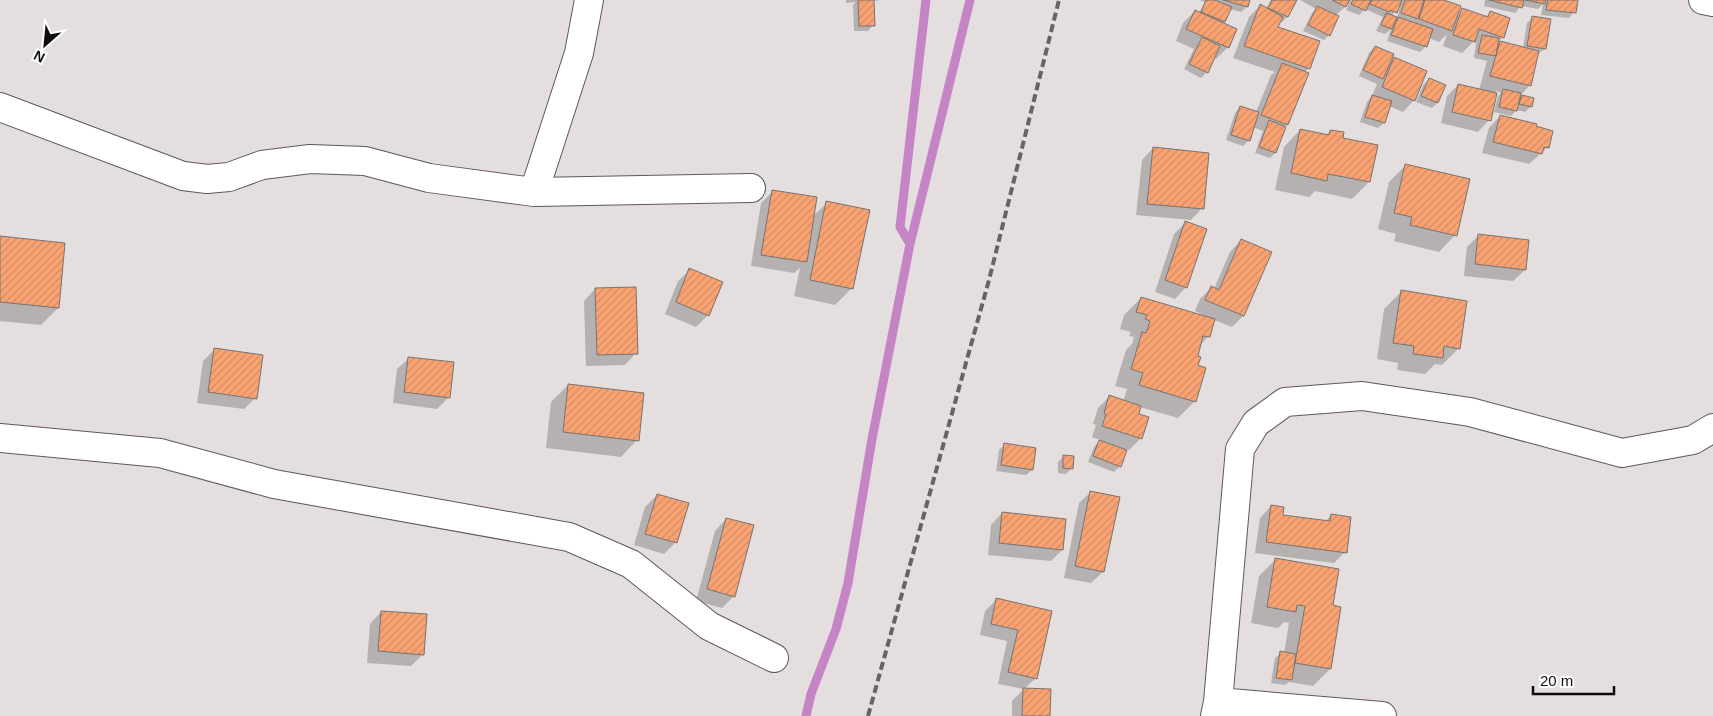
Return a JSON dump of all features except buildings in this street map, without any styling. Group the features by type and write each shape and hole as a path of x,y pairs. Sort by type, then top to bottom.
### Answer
{"street":[{"path":"534,192 579,53 590,0"},
{"path":"1703,0 1713,2"},
{"path":"0,107 183,176 229,177 262,165 310,159 365,161 430,178 534,192 751,188"},
{"path":"1382,716 1216,709 1240,449 1256,423 1285,402 1362,396 1470,412 1622,453 1693,440 1713,428"},
{"path":"0,438 160,453 274,484 569,537 631,564 709,626 774,658"}],"waterway":[{"path":"910,244 900,227 926,0"},
{"path":"806,716 811,694 836,629 848,583 872,439 910,244 970,0"}],"railway":[{"path":"868,716 989,280 1059,0"}]}
